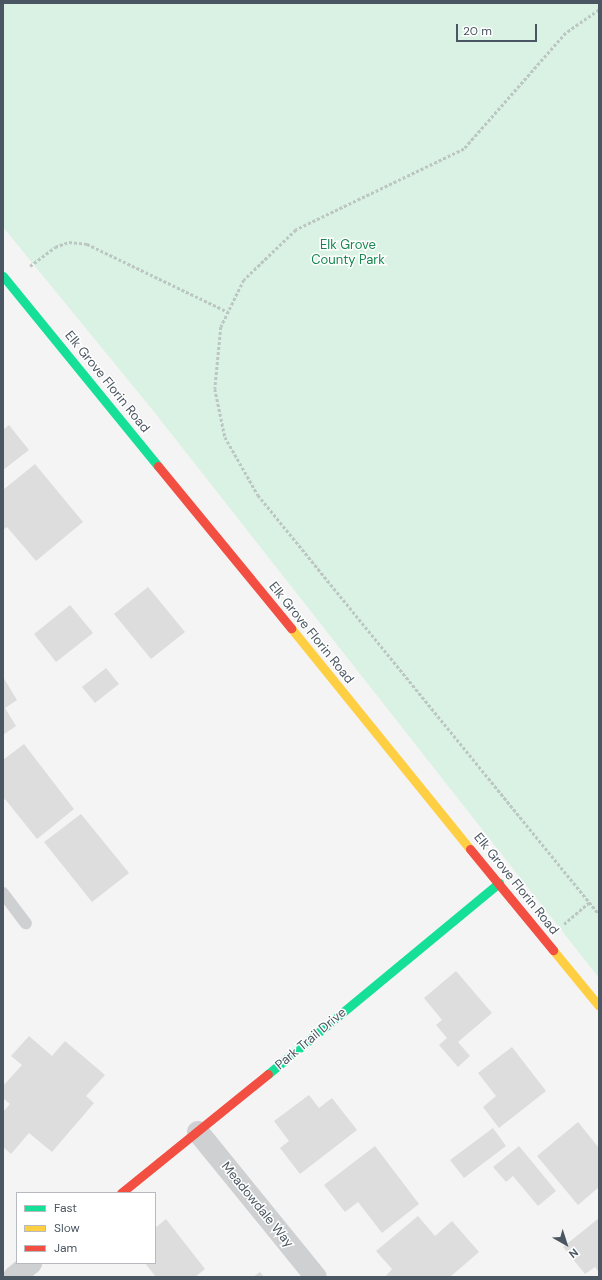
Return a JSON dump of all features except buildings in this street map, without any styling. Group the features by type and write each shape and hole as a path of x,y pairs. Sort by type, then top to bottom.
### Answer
{"main road":[{"name":"Elk Grove Florin Road","path":"3,276 599,1006"},
{"name":"Park Trail Drive","path":"122,1192 198,1132 499,884"}],"street":[{"name":"Meadowdale Way","path":"198,1132 316,1277"},
{"path":"14,1277 30,1264"}],"lane":[{"path":"3,893 26,923"}],"path":[{"path":"599,10 566,33 464,150 296,230 244,280 221,326 216,389 225,437 258,495 599,914"},
{"path":"30,266 55,247 69,242 87,244 228,312"},
{"path":"562,925 590,902"}],"green space":[{"name":"Elk Grove County Park","path":"3,3 599,3 599,978 155,413 3,227"}],"traffic: fast":[{"path":"3,276 158,466"},
{"path":"268,1074 499,883"}],"traffic: slow":[{"path":"291,628 470,849"},
{"path":"553,950 599,1006"}],"traffic: jam":[{"path":"158,466 291,628"},
{"path":"470,849 553,950"},
{"path":"122,1192 268,1074"}]}
